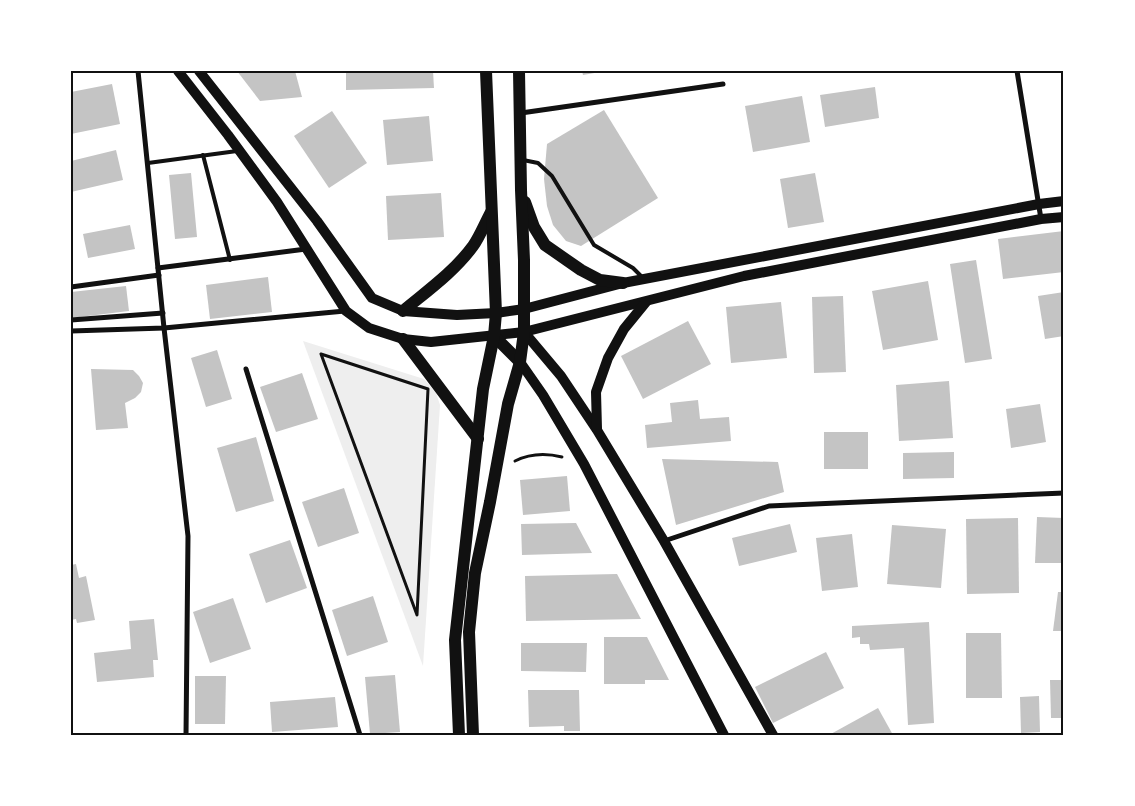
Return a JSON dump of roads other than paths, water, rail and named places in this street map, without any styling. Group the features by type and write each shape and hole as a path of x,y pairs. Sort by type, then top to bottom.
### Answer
{"main road":[{"path":"178,71 277,202 346,311 369,328 403,339 431,342 524,332 744,276 1041,219 1064,217"},
{"path":"199,71 317,221 372,298 403,311 441,314 496,313 524,309 623,283 1039,204 1064,201"},
{"path":"459,735 455,640 483,389 494,336 496,313 486,71"},
{"path":"472,735 469,632 475,573 508,404 520,362 524,332 519,71"},
{"path":"521,190 534,227 545,245 581,270 600,280 623,283"},
{"path":"403,311 460,262 474,244 492,211"},
{"path":"597,430 596,392 608,358 624,329 646,302"},
{"path":"524,332 562,376 597,430 664,541 773,735"},
{"path":"494,336 520,362 543,395 584,464 724,735"},
{"path":"403,339 478,439"},
{"path":"458,707 471,706"}],"street":[{"path":"138,71 164,328 188,536 186,735"},
{"path":"1017,71 1041,219"},
{"path":"521,113 723,84"},
{"path":"158,268 306,249"},
{"path":"71,287 159,275"},
{"path":"71,331 164,328 346,311"},
{"path":"71,320 163,313"},
{"path":"246,369 360,735"},
{"path":"664,541 770,506 1064,493"}],"lane":[{"path":"148,163 240,151"},
{"path":"203,155 230,260"},
{"path":"521,160 538,163 552,176 594,245 633,268 644,279"}]}
